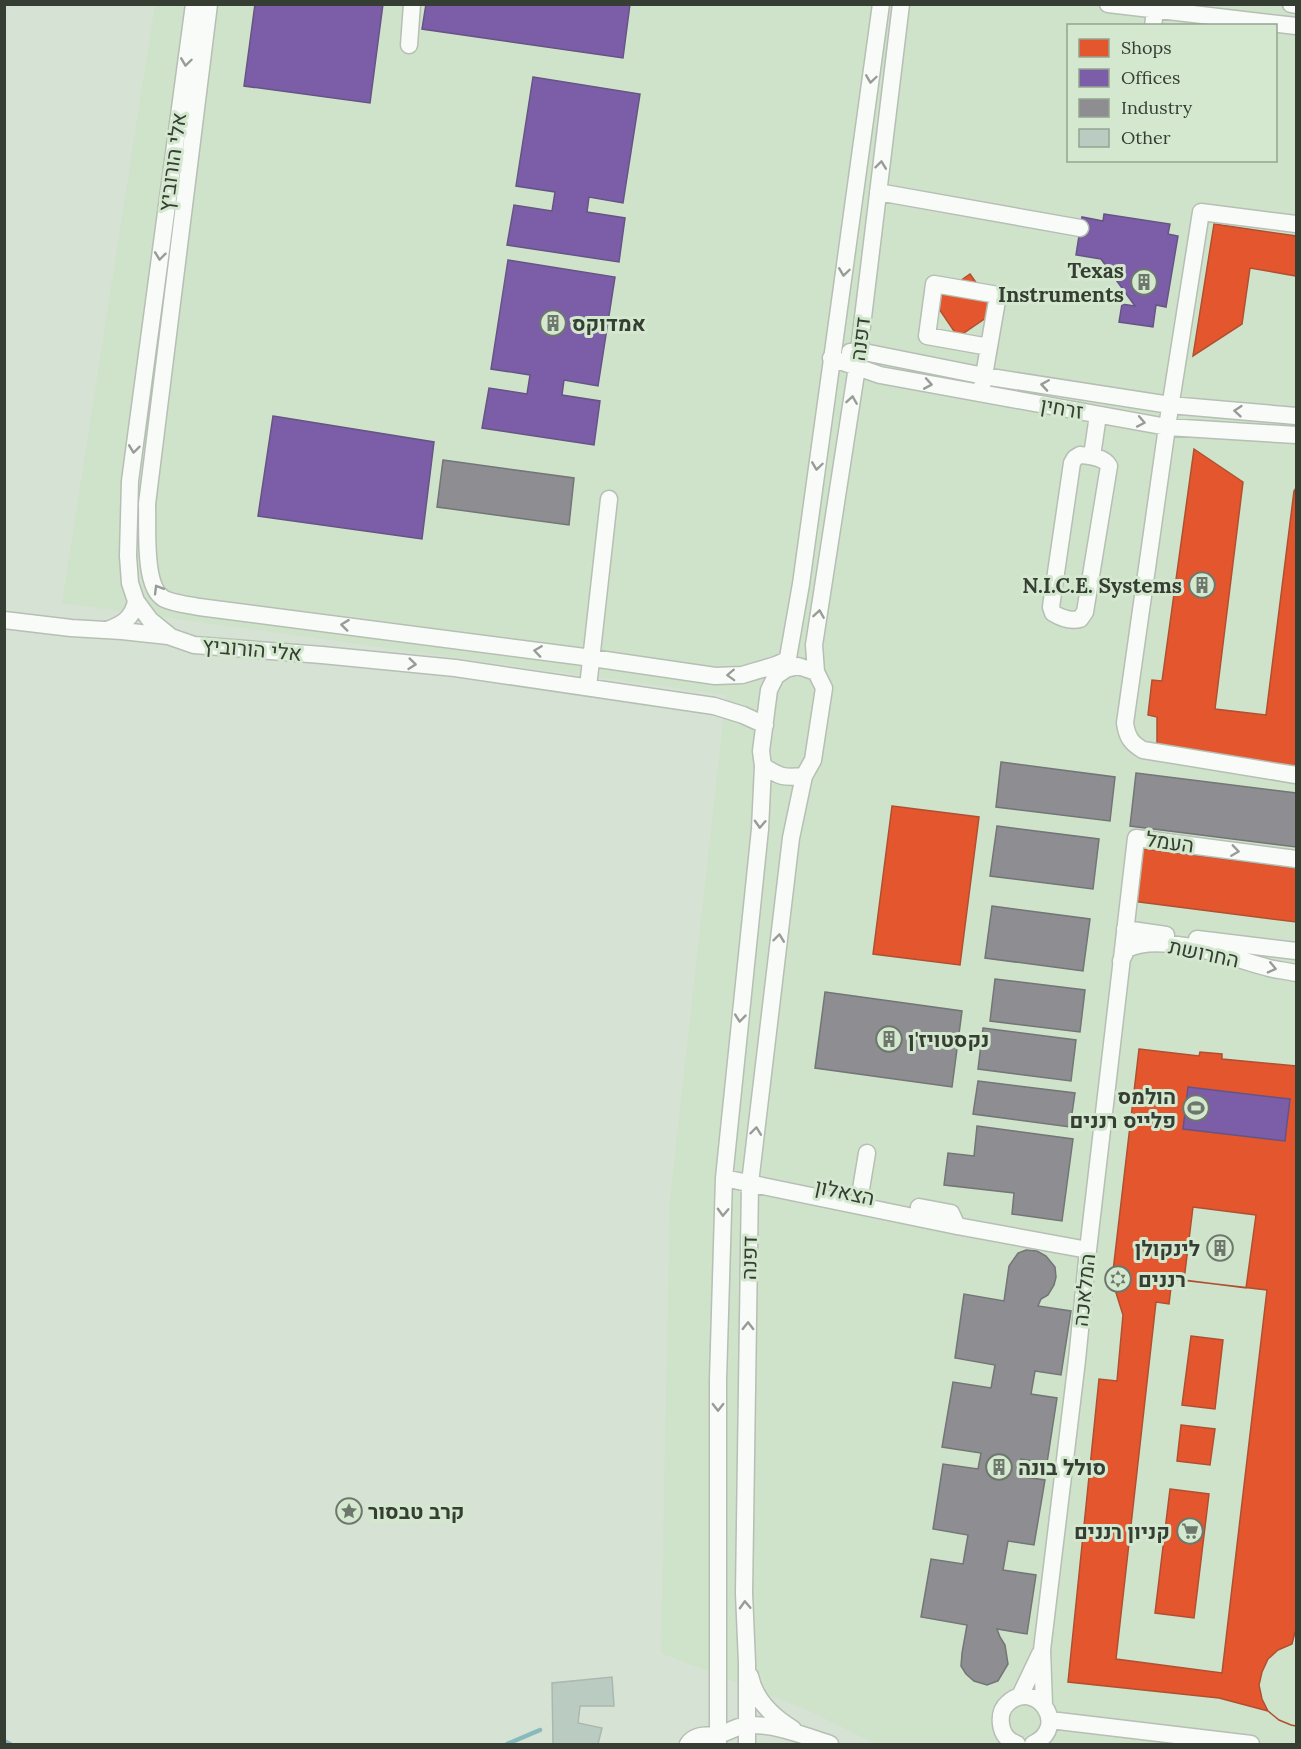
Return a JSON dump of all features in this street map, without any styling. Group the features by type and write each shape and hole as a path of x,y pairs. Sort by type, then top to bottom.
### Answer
{"street":[{"name":"אלי הורוביץ","path":"194,4 130,482 128,556 130,583 136,602 150,620 171,637 194,645 444,667 588,687 714,706 743,715 765,726"},
{"name":"אלי הורוביץ","path":"209,4 147,504 149,566 154,588 163,599 199,607 715,676 742,675 787,664"},
{"path":"409,45 412,4"},
{"path":"874,4 879,21"},
{"name":"דפנה","path":"718,1740 718,1380 724,1172 760,829 763,766 761,751 769,690 776,676 787,664 801,584 881,4"},
{"name":"דפנה","path":"747,1744 744,1593 750,1178 791,838 804,776 813,760 824,688 816,672 814,645 858,359 901,4"},
{"path":"898,26 911,4"},
{"path":"1108,4 1155,14 1272,24"},
{"path":"1291,4 1296,5"},
{"path":"1277,24 1296,26"},
{"path":"878,192 1080,228"},
{"path":"1296,224 1201,212 1170,405 1125,723 1127,735 1132,744 1143,750 1296,775"},
{"path":"980,394 984,376 998,295 934,284 927,336 989,347"},
{"name":"זרחין","path":"832,356 984,376 1170,405 1296,416"},
{"name":"זרחין","path":"858,359 880,375 1167,427 1296,435"},
{"path":"1092,456 1098,415"},
{"path":"1080,455 1092,456 1106,462 1108,466 1085,612 1080,619 1075,620 1053,614 1051,607 1072,463 1080,455"},
{"path":"588,687 609,499"},
{"path":"107,630 117,627 128,619 136,602"},
{"path":"4,620 171,637"},
{"path":"787,664 816,672"},
{"path":"763,766 778,776 804,776"},
{"name":"העמל","path":"1125,929 1136,838 1296,860"},
{"name":"החרושת","path":"1125,929 1296,951"},
{"name":"המלאכה","path":"1047,1712 1042,1650 1125,929"},
{"name":"החרושת","path":"1121,962 1127,949 1136,944 1150,943 1197,948 1296,973"},
{"path":"860,1195 867,1153"},
{"name":"הצאלון","path":"724,1172 957,1226 1088,1250"},
{"name":"הצאלון","path":"750,1178 860,1195 951,1213 957,1226"},
{"name":"המלאכה","path":"1016,1744 1004,1735 1000,1717 1005,1706 1020,1696 1042,1650"},
{"path":"747,1663 751,1682 767,1709 804,1736"},
{"path":"1020,1696 1038,1699 1047,1712 1045,1736 1037,1743"},
{"path":"1047,1712 1222,1743 1251,1744"},
{"path":"718,1740 747,1725 777,1728 830,1744"},
{"path":"688,1744 699,1736 739,1744"}],"shaded area":[{"path":"155,5 1296,5 1296,1744 876,1744 810,1711 661,1653 670,1199 726,695 62,603"}],"building: Shops":[{"path":"1214,224 1296,236 1296,276 1250,268 1242,324 1193,356"},
{"path":"970,274 996,311 958,337 933,300"},
{"name":"N.I.C.E. Systems","path":"1194,449 1243,482 1215,709 1266,715 1296,488 1296,769 1157,746 1157,717 1148,715 1152,680 1162,681"},
{"path":"892,806 979,817 960,965 873,954"},
{"path":"1139,848 1296,868 1296,922 1132,901"},
{"name":"קניון רננים","path":"1139,1049 1199,1056 1200,1052 1222,1054 1222,1059 1296,1066 1296,1726 1279,1720 1268,1711 1219,1698 1068,1682 1099,1379 1117,1381 1123,1315 1112,1280"},
{"name":"לינקולן","path":"1193,1207 1256,1215 1246,1288 1184,1280"},
{"path":"1172,1279 1267,1290 1222,1673 1116,1659 1156,1302 1169,1304","holes":["1191,1336 1223,1340 1215,1409 1182,1405","1181,1425 1215,1429 1210,1465 1177,1461","1170,1489 1209,1494 1194,1618 1155,1613"]},
{"path":"1295,1632 1296,1726 1279,1720 1268,1711 1259,1685 1268,1659 1278,1650 1292,1644"}],"building: Offices":[{"path":"255,4 383,4 370,103 244,86"},
{"path":"426,4 630,4 623,58 422,29"},
{"name":"אמדוקס","path":"533,77 640,94 623,203 589,197 587,212 625,218 619,262 507,245 514,205 552,211 555,192 516,186"},
{"name":"Texas Instruments","path":"1104,214 1170,224 1168,234 1178,236 1166,307 1156,305 1153,327 1119,322 1122,304 1135,306 1101,259 1076,255 1082,217 1103,221"},
{"name":"אמדוקס","path":"508,260 615,277 598,386 564,380 562,395 600,401 594,445 482,428 489,388 527,394 530,375 491,369"},
{"path":"273,416 434,442 422,539 258,516"},
{"path":"1188,1087 1290,1099 1285,1141 1183,1129"}],"building: Industry":[{"path":"443,460 574,478 569,525 437,507"},
{"path":"1001,762 1115,777 1110,821 996,807"},
{"path":"1136,773 1296,793 1296,847 1130,826"},
{"path":"997,826 1099,839 1093,889 990,876"},
{"path":"992,906 1090,919 1083,971 985,958"},
{"path":"995,979 1085,990 1080,1032 990,1021"},
{"name":"נקסטויז'ן","path":"825,992 962,1011 952,1087 815,1068"},
{"path":"983,1028 1076,1040 1071,1081 978,1069"},
{"path":"978,1081 1075,1093 1070,1127 973,1114"},
{"path":"977,1126 1073,1139 1062,1221 1012,1214 1014,1193 944,1185 948,1153 974,1156"},
{"name":"סולל בונה","path":"1026,1250 1037,1251 1046,1256 1055,1267 1054,1285 1048,1295 1041,1299 1038,1306 1071,1311 1061,1375 1035,1371 1031,1394 1057,1398 1047,1463 1021,1459 1018,1476 1045,1480 1034,1545 1008,1541 1003,1570 1036,1575 1027,1634 997,1629 1005,1645 1008,1664 998,1681 987,1685 974,1681 961,1666 967,1625 921,1617 931,1559 963,1564 968,1535 933,1529 943,1464 978,1469 981,1453 942,1447 953,1382 991,1388 995,1365 955,1358 964,1294 1004,1301 1009,1266 1018,1253"}],"building: Other":[{"path":"612,1677 614,1706 580,1706 578,1723 602,1728 598,1744 553,1744 552,1683"}],"waterway":[{"path":"507,1744 540,1730"},
{"path":"4,1741 10,1744"}],"place":[{"name":"Texas Instruments","path":"1144,282"},
{"name":"אמדוקס","path":"553,323"},
{"name":"N.I.C.E. Systems","path":"1202,585"},
{"name":"נקסטויז'ן","path":"889,1039"},
{"name":"הולמס פלייס רננים","path":"1196,1108"},
{"name":"לינקולן","path":"1220,1248"},
{"name":"רננים","path":"1118,1279"},
{"name":"סולל בונה","path":"999,1467"},
{"name":"קרב טבסור","path":"349,1511"},
{"name":"קניון רננים","path":"1190,1531"}]}
